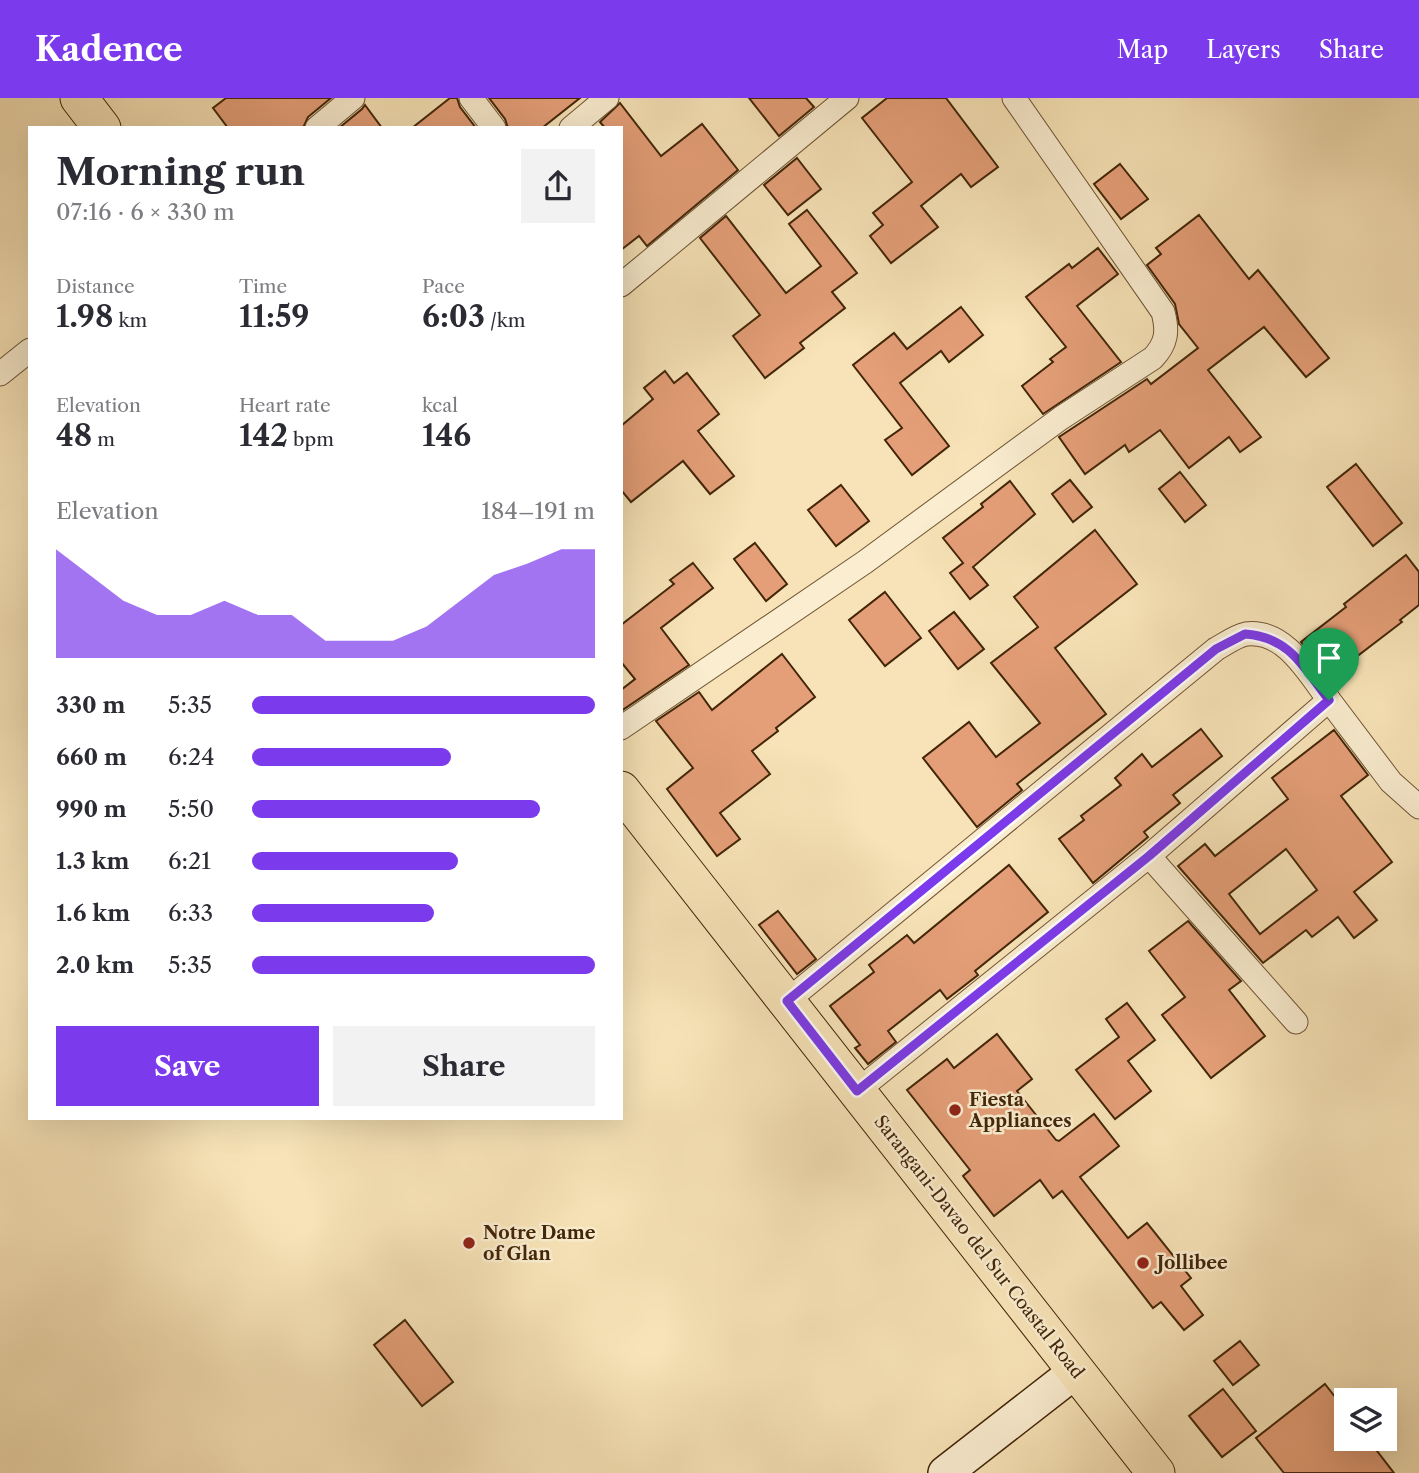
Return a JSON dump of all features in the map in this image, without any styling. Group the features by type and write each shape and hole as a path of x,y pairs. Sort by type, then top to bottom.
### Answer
{"main road":[{"path":"79,98 100,126"},
{"name":"Sarangani-Davao del Sur Coastal Road","path":"623,793 1156,1473"}],"street":[{"path":"319,126 353,98"},
{"path":"471,98 492,126"},
{"path":"573,126 607,98"},
{"path":"623,283 847,98"},
{"path":"623,727 865,562 1061,418 1153,358 1162,349 1167,326 1163,312 1014,98"},
{"path":"0,374 28,352"},
{"path":"787,1001 1216,649 1245,634 1265,635 1293,653 1391,782 1419,807"},
{"path":"857,1091 1149,856 1329,700"},
{"path":"1149,856 1296,1022"},
{"path":"945,1473 1076,1371"}],"building":[{"path":"226,98 331,98 308,117 304,126 226,126 213,108"},
{"path":"450,98 457,98 460,107 474,126 415,126"},
{"path":"489,98 580,98 545,126 507,126"},
{"path":"749,98 806,98 814,107 779,136"},
{"path":"887,98 946,98 998,167 971,187 961,174 921,206 938,227 891,263 870,236 883,225 873,213 912,182 862,118"},
{"path":"620,103 661,156 702,124 738,170 647,246 639,236 623,248 623,126 603,126 600,122"},
{"path":"365,105 381,126 341,126"},
{"path":"797,158 821,189 788,215 764,185"},
{"path":"1120,164 1148,199 1121,219 1094,184"},
{"path":"807,210 857,273 832,292 845,308 800,343 804,348 765,378 733,336 760,315 700,238 726,216 786,293 821,266 789,224"},
{"path":"1199,215 1249,279 1258,270 1329,358 1306,377 1264,327 1208,370 1261,437 1240,452 1229,437 1189,468 1160,430 1129,452 1125,445 1085,474 1059,437 1147,379 1151,384 1198,348 1179,324 1175,304 1147,265 1161,254 1156,248"},
{"path":"1098,248 1118,274 1077,306 1121,362 1043,414 1022,386 1053,362 1050,359 1066,347 1026,297 1069,264 1072,268"},
{"path":"961,307 983,335 949,362 941,351 900,383 949,446 912,475 885,440 902,428 853,365 894,333 907,349"},
{"path":"665,371 674,383 687,373 719,414 698,431 734,476 710,494 683,461 631,502 623,492 623,424 653,399 644,388"},
{"path":"1356,464 1402,523 1373,546 1327,487"},
{"path":"1180,472 1206,505 1185,522 1159,489"},
{"path":"1070,480 1092,507 1073,522 1052,494"},
{"path":"1010,481 1035,514 973,567 988,585 970,599 950,573 963,563 943,538 983,507 981,504"},
{"path":"841,485 869,521 836,546 808,510"},
{"path":"1095,530 1137,584 1055,648 1106,714 1017,784 1022,790 977,827 923,758 969,722 996,757 1040,723 991,663 1038,627 1014,597"},
{"path":"755,543 787,584 766,601 734,559"},
{"path":"1406,555 1419,572 1419,605 1400,620 1402,622 1330,677 1301,642"},
{"path":"693,563 713,588 661,628 689,665 623,710 623,688 635,679 623,664 623,623 674,584 670,580"},
{"path":"885,592 921,638 885,666 849,620"},
{"path":"954,612 984,649 958,669 929,631"},
{"path":"782,654 815,697 752,751 770,774 720,813 740,839 717,856 667,789 693,768 656,721 699,692 712,710"},
{"path":"1201,729 1222,756 1173,795 1180,803 1144,832 1148,837 1093,883 1059,839 1084,820 1081,816 1121,785 1115,778 1142,754 1152,767"},
{"path":"1334,730 1368,775 1341,796 1392,862 1354,892 1377,920 1354,938 1338,917 1312,937 1306,930 1263,963 1178,866 1205,844 1215,856 1288,799 1272,778","holes":["1286,849 1317,890 1260,934 1229,894"]},
{"path":"1009,865 1048,912 975,971 978,975 947,999 940,990 888,1031 896,1042 868,1064 855,1048 860,1045 830,1006 874,972 869,965 907,935 914,943"},
{"path":"778,911 816,959 797,974 759,925"},
{"path":"1188,921 1241,981 1229,990 1265,1036 1211,1078 1162,1015 1185,997 1149,951"},
{"path":"1127,1003 1155,1040 1128,1061 1151,1091 1115,1119 1076,1070 1119,1037 1106,1019"},
{"path":"997,1034 1032,1079 1017,1091 1056,1140 1059,1141 1094,1114 1119,1146 1080,1177 1128,1238 1147,1223 1191,1278 1181,1286 1203,1315 1184,1330 1161,1302 1153,1308 1062,1191 1053,1198 1040,1180 994,1216 963,1176 970,1170 907,1090 947,1059 954,1068"},
{"path":"405,1320 453,1382 422,1406 374,1345"},
{"path":"1240,1341 1259,1365 1233,1385 1214,1361"},
{"path":"1325,1384 1334,1396 1334,1451 1377,1451 1394,1473 1284,1473 1256,1438"},
{"path":"1223,1389 1256,1431 1222,1457 1189,1416"}],"place":[{"name":"Fiesta Appliances","path":"955,1110"},
{"name":"Notre Dame of Glan","path":"469,1243"},
{"name":"Jollibee","path":"1143,1263"}],"route":[{"path":"1245,634 1265,635 1293,653 1329,700 1149,856 857,1091 787,1001 1216,649 1245,634"}]}
